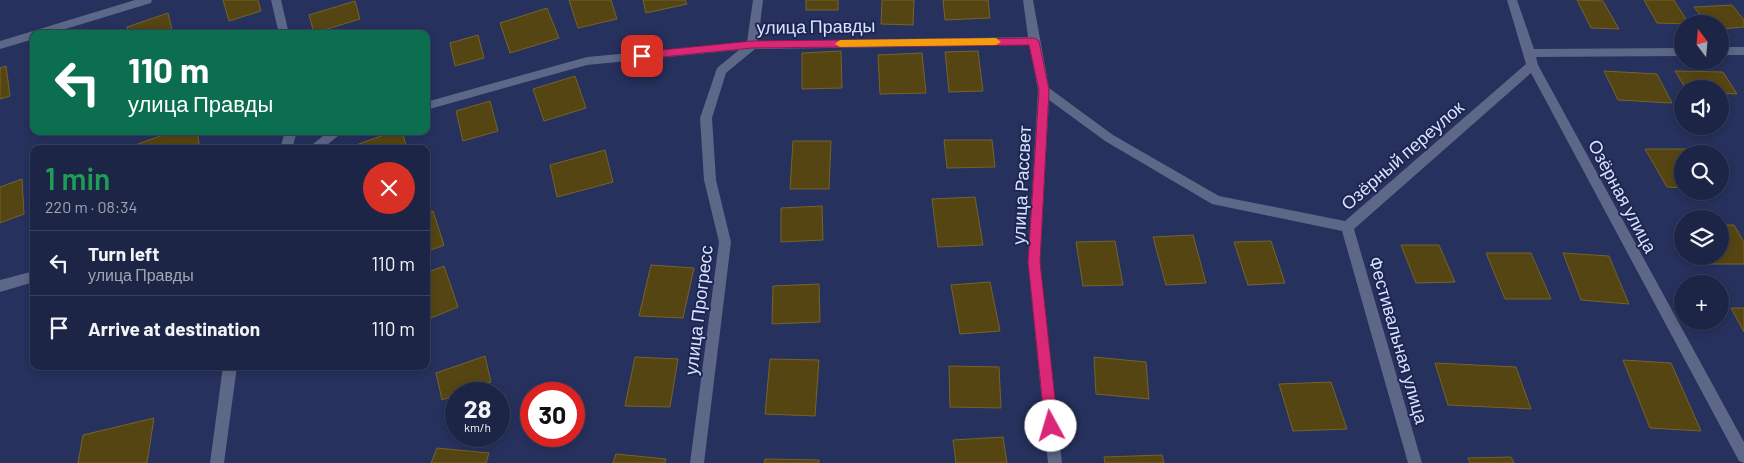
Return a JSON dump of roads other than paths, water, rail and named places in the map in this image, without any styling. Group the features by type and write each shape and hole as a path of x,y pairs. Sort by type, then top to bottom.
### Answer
{"street":[{"path":"48,30 147,0"},
{"path":"276,0 283,30"},
{"path":"752,45 758,0"},
{"name":"улица Рассвет","path":"1028,0 1044,90 1034,262 1055,463"},
{"name":"Озёрная улица","path":"1512,0 1531,59 1744,456"},
{"path":"0,45 30,36"},
{"name":"улица Правды","path":"430,105 587,61 752,45 1034,41"},
{"name":"улица Прогресс","path":"697,463 725,242 710,180 706,118 721,71 752,45"},
{"path":"1729,52 1744,51"},
{"path":"1531,59 1674,52"},
{"name":"Озёрный переулок","path":"1044,90 1109,138 1216,200 1346,226 1531,59"},
{"path":"319,145 332,135"},
{"name":"Фестивальная улица","path":"1346,226 1415,463"},
{"path":"0,286 30,277"},
{"path":"217,463 229,370"}]}
